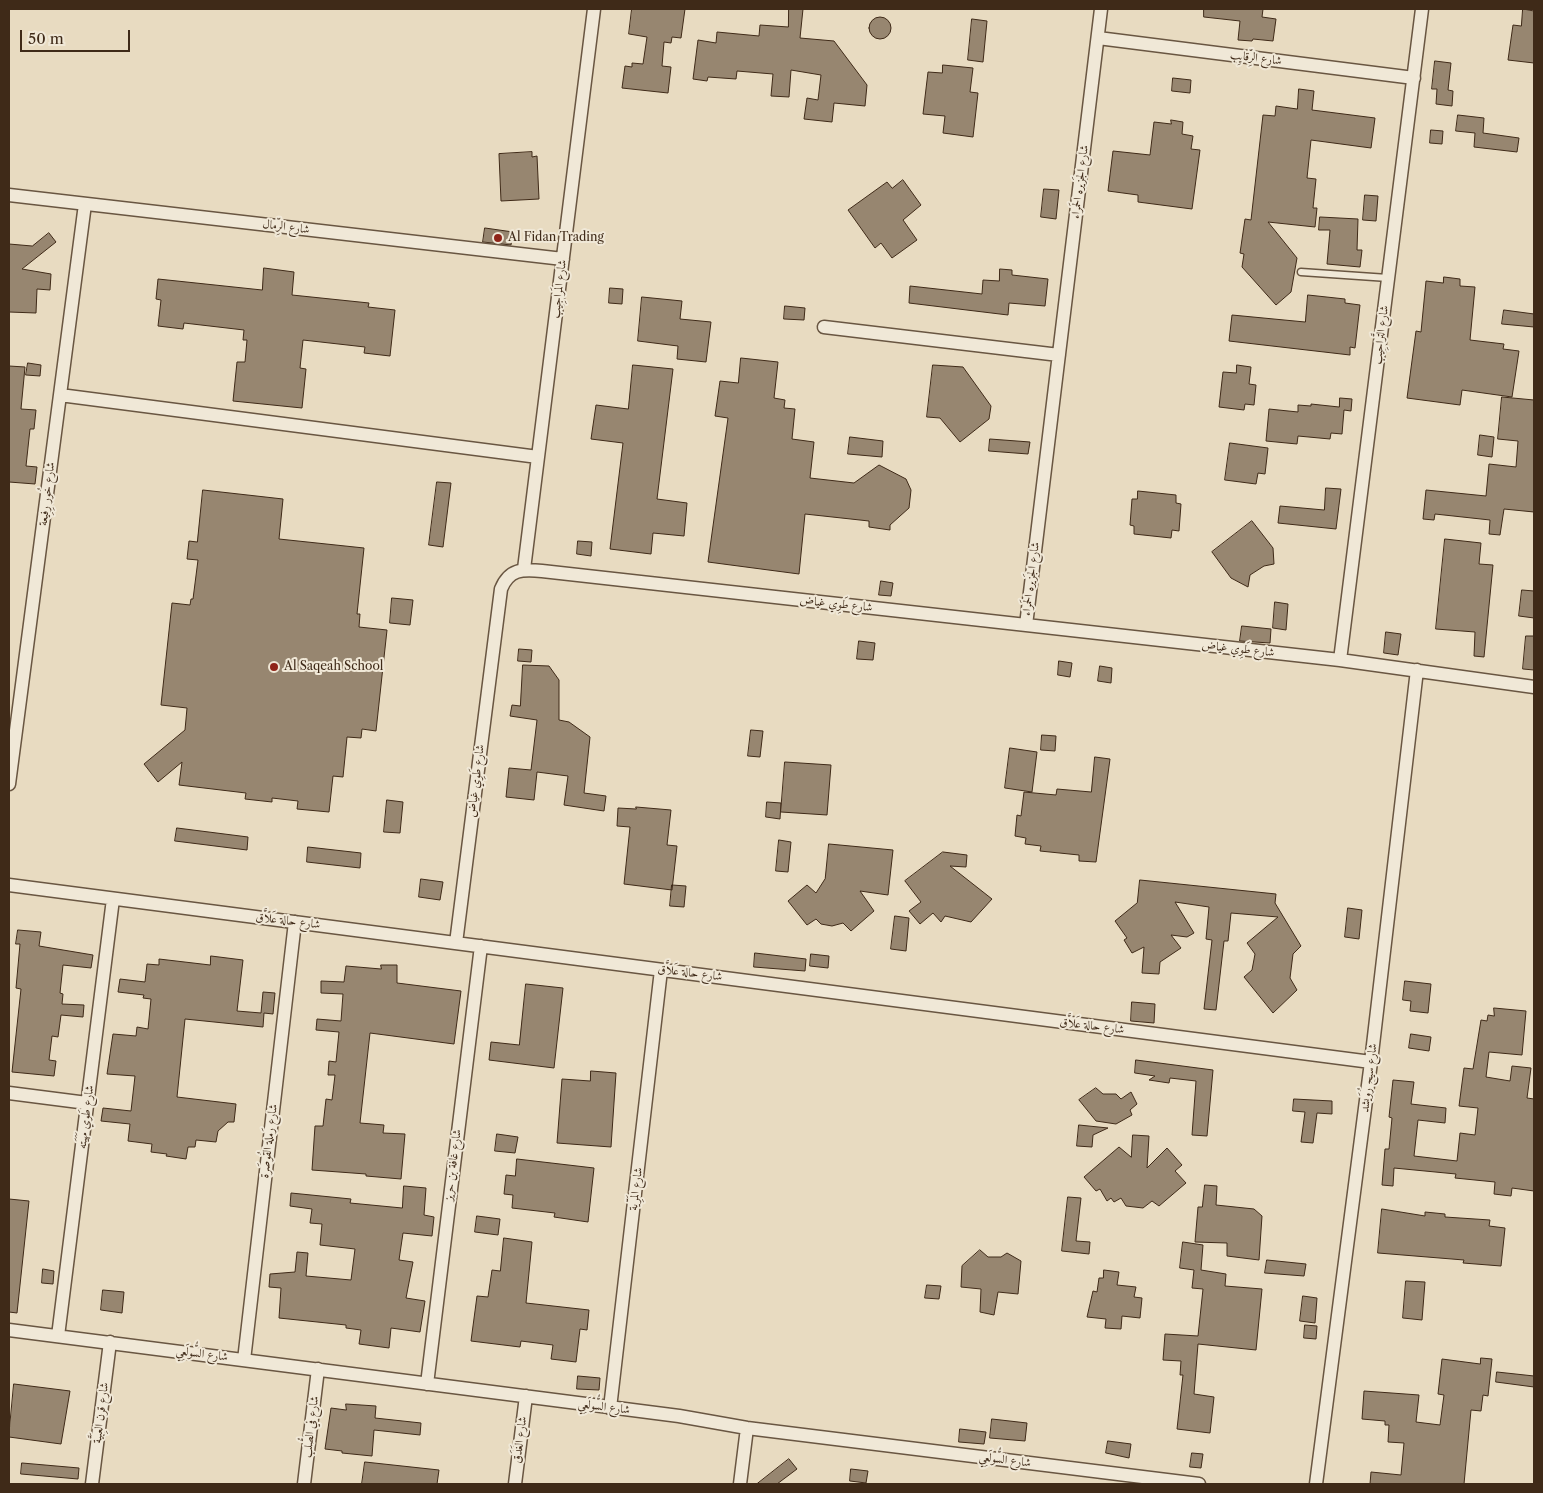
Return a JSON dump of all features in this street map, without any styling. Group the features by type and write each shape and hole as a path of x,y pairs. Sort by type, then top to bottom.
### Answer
{"street":[{"name":"شارع المَراجِيب","path":"524,569 594,9"},
{"name":"شارع الجَزيره الحَمراء","path":"1026,625 1101,9"},
{"name":"شارع التَّراحِيب","path":"1340,660 1422,9"},
{"name":"شارع الرِّقايِب","path":"1098,38 1414,78"},
{"name":"شارع الرِّمال","path":"9,195 563,259"},
{"name":"شارع خُور رِفِيعة","path":"9,784 85,204"},
{"path":"824,327 1059,355"},
{"path":"60,394 538,457"},
{"name":"شارع طَوِي غياض","path":"456,943 501,589 508,575 524,569 1340,660 1534,687"},
{"name":"شارع سيح رُوَيشد","path":"1316,1484 1371,1062 1417,670"},
{"name":"شارع حالة عَلاَّق","path":"9,885 1371,1062"},
{"name":"شارع طَوي مَهَيَته","path":"58,1336 113,898"},
{"name":"شارع رَملة القُوصَرة","path":"244,1360 295,922"},
{"name":"شارع غافة بن حريز","path":"428,1384 480,946"},
{"name":"شارع المَرِّية","path":"610,1408 661,970"},
{"path":"9,1093 88,1103"},
{"name":"شارع السُّولَعِي","path":"9,1330 526,1396 747,1428 1199,1484"},
{"name":"شارع قرن العِبَيَّة","path":"92,1484 110,1342"},
{"name":"شارع في الصُّلب","path":"304,1484 318,1369"},
{"name":"شارع الغَدَق","path":"515,1484 526,1396"},
{"path":"740,1484 747,1428"}],"lane":[{"path":"1301,272 1388,278"}],"building":[{"path":"632,9 685,9 681,38 672,37 671,43 664,42 662,66 671,67 668,93 622,88 625,66 632,67 632,63 643,64 647,37 629,34"},
{"path":"789,9 803,9 800,38 834,41 867,85 865,106 834,103 832,122 804,119 807,98 818,100 821,75 791,70 789,97 771,96 773,74 737,71 736,79 708,77 707,81 693,79 698,40 716,43 717,32 759,36 760,25 788,27"},
{"path":"1204,9 1263,9 1262,17 1276,19 1273,41 1238,40 1240,21 1204,17"},
{"path":"1523,9 1534,11 1534,63 1508,60 1513,25 1521,26"},
{"path":"880,17 888,20 891,28 888,36 880,39 872,36 869,28 872,20"},
{"path":"972,19 987,21 983,62 968,60"},
{"path":"1435,61 1451,63 1448,90 1453,91 1452,106 1436,104 1437,89 1432,89"},
{"path":"943,65 973,68 970,92 978,93 973,137 943,133 945,116 923,114 928,72 942,73"},
{"path":"1173,78 1191,80 1190,93 1172,91"},
{"path":"1299,89 1314,91 1312,110 1375,118 1371,148 1311,140 1307,178 1316,179 1313,208 1317,208 1315,227 1268,222 1297,258 1291,292 1276,305 1242,267 1244,254 1240,253 1245,219 1251,220 1263,115 1275,116 1276,106 1297,109"},
{"path":"1458,115 1484,118 1483,133 1519,138 1517,152 1474,147 1475,133 1456,131"},
{"path":"1171,120 1183,122 1182,134 1193,136 1191,149 1200,150 1192,209 1138,202 1138,195 1108,191 1113,151 1150,155 1154,122 1171,124"},
{"path":"1431,130 1443,131 1442,144 1430,143"},
{"path":"532,152 532,157 537,156 539,199 501,201 499,154"},
{"path":"903,180 921,205 903,220 917,240 892,258 881,243 875,248 848,210 887,182 892,188"},
{"path":"1044,189 1059,190 1056,219 1041,217"},
{"path":"1365,195 1378,196 1376,221 1363,220"},
{"path":"1320,217 1358,219 1357,250 1362,250 1360,267 1327,264 1330,230 1319,230"},
{"name":"Al Fidan Trading","path":"485,228 513,232 511,245 483,242"},
{"path":"49,233 56,242 22,269 51,274 50,290 37,289 36,313 9,312 9,244 32,246"},
{"path":"264,268 294,272 292,295 369,303 368,307 395,310 390,356 364,353 365,347 303,340 300,368 306,369 302,408 233,401 237,362 245,362 247,340 243,340 244,330 184,323 183,329 158,326 161,300 156,299 158,279 262,290"},
{"path":"1000,269 1012,270 1012,275 1048,279 1045,306 1009,303 1008,315 909,303 910,286 982,294 983,280 999,281"},
{"path":"1444,277 1460,279 1460,286 1475,287 1470,340 1504,344 1503,349 1519,351 1512,397 1462,390 1460,405 1407,398 1416,331 1421,332 1426,281 1443,283"},
{"path":"610,288 623,289 622,304 609,303"},
{"path":"1308,295 1345,299 1345,303 1360,305 1355,348 1350,347 1350,355 1229,341 1232,315 1305,322"},
{"path":"642,297 682,301 680,319 711,322 706,362 677,359 678,346 638,341"},
{"path":"785,306 805,308 804,320 784,319"},
{"path":"1504,310 1534,314 1534,327 1502,324"},
{"path":"741,358 778,362 774,398 785,400 784,408 795,409 792,439 814,442 810,478 854,483 879,465 906,479 911,490 909,508 890,525 890,530 869,527 869,521 805,514 799,574 708,562 728,418 715,416 720,381 738,383"},
{"path":"28,363 41,365 40,376 26,375"},
{"path":"633,365 673,369 657,499 687,503 684,536 653,533 651,554 610,549 623,443 591,439 596,405 628,409"},
{"path":"933,365 963,367 991,406 989,419 960,442 940,418 927,417"},
{"path":"1237,365 1251,367 1249,384 1256,385 1254,405 1245,404 1244,410 1219,407 1223,372 1236,373"},
{"path":"9,366 25,367 21,409 36,410 34,429 30,429 26,466 37,467 35,484 9,482"},
{"path":"1502,397 1534,400 1534,512 1504,509 1500,535 1489,534 1490,520 1435,514 1434,520 1423,519 1426,490 1486,496 1489,464 1516,467 1518,441 1498,439"},
{"path":"1340,398 1352,399 1351,411 1344,410 1342,434 1331,433 1330,439 1298,436 1297,444 1266,441 1269,409 1298,412 1298,405 1311,406 1311,404 1339,407"},
{"path":"1480,435 1494,437 1492,457 1478,455"},
{"path":"850,437 883,441 882,457 848,454"},
{"path":"990,439 1030,442 1028,454 989,451"},
{"path":"1230,443 1268,448 1265,474 1258,473 1256,484 1225,480"},
{"path":"437,482 451,483 443,547 429,545"},
{"path":"1326,488 1341,489 1336,529 1278,523 1280,506 1324,510"},
{"name":"Al Saqeah School","path":"203,490 283,499 279,539 364,548 357,614 360,614 359,627 387,630 376,731 362,729 361,738 347,737 343,777 333,776 329,812 297,809 298,801 272,798 272,802 245,799 246,793 179,785 182,762 158,782 144,764 185,730 187,708 161,705 172,603 190,605 191,599 193,599 198,560 187,559 189,541 197,542"},
{"path":"1138,491 1176,495 1176,503 1181,504 1179,531 1172,530 1171,538 1134,534 1134,526 1130,525 1132,499 1137,499"},
{"path":"1252,521 1273,548 1274,564 1264,566 1250,575 1248,587 1231,578 1212,552"},
{"path":"1445,539 1481,543 1479,564 1493,565 1484,657 1474,656 1475,632 1436,629"},
{"path":"578,541 592,542 591,556 577,554"},
{"path":"881,581 893,583 891,596 879,595"},
{"path":"1522,590 1534,591 1534,618 1519,616"},
{"path":"392,598 413,600 410,625 390,623"},
{"path":"1275,602 1288,604 1286,630 1273,628"},
{"path":"1242,626 1271,629 1270,643 1240,641"},
{"path":"1386,632 1401,634 1398,655 1384,653"},
{"path":"1526,636 1534,636 1534,670 1523,669"},
{"path":"859,641 875,643 873,660 857,659"},
{"path":"519,649 532,650 531,662 518,661"},
{"path":"1059,661 1072,663 1070,677 1058,675"},
{"path":"523,665 549,666 559,680 559,720 569,722 590,737 584,793 606,796 604,811 564,805 568,776 537,772 534,800 506,797 509,768 531,770 537,720 510,716 512,705 520,706"},
{"path":"1100,666 1112,668 1111,683 1098,681"},
{"path":"751,730 763,731 760,757 748,756"},
{"path":"1042,735 1056,736 1055,751 1041,750"},
{"path":"1010,748 1037,752 1032,792 1005,788"},
{"path":"1095,757 1110,759 1096,862 1079,861 1079,855 1040,851 1041,846 1025,844 1026,838 1015,836 1017,815 1021,816 1024,792 1056,795 1057,789 1091,792"},
{"path":"785,762 831,765 827,815 781,812"},
{"path":"387,800 403,802 400,833 384,832"},
{"path":"767,802 781,803 780,819 766,817"},
{"path":"636,807 671,810 667,845 677,846 672,890 624,884 630,827 617,826 618,808 636,809"},
{"path":"177,828 248,837 247,850 175,841"},
{"path":"779,840 791,842 788,872 776,871"},
{"path":"829,844 893,850 888,895 860,891 874,911 851,931 843,923 832,926 821,924 816,919 807,925 788,901 807,885 816,893 825,879"},
{"path":"308,847 361,853 360,868 307,862"},
{"path":"943,852 967,855 966,867 950,866 992,899 971,922 945,916 941,922 933,913 920,924 909,911 921,902 905,881"},
{"path":"421,879 443,882 440,900 419,897"},
{"path":"1140,880 1276,894 1275,903 1301,946 1293,954 1290,978 1297,990 1273,1013 1244,977 1252,970 1255,954 1247,943 1278,917 1231,913 1228,941 1224,941 1216,1010 1204,1009 1212,940 1206,939 1209,907 1175,902 1194,933 1187,937 1171,935 1181,948 1160,962 1159,974 1142,973 1144,947 1132,953 1124,940 1127,938 1115,921 1137,903"},
{"path":"672,885 686,886 684,907 670,906"},
{"path":"1348,908 1362,910 1359,939 1345,937"},
{"path":"895,916 909,918 906,951 891,949"},
{"path":"18,930 41,932 39,946 93,955 91,968 63,965 60,993 63,994 62,1004 84,1005 83,1017 61,1015 58,1037 52,1036 49,1060 56,1061 54,1076 12,1072 21,989 16,988 20,944 16,944"},
{"path":"755,953 806,959 805,971 754,967"},
{"path":"811,954 829,956 828,968 810,966"},
{"path":"211,956 243,960 237,1011 261,1013 263,992 275,993 273,1014 264,1013 263,1027 185,1019 177,1097 236,1104 234,1122 228,1122 218,1131 216,1142 196,1140 195,1147 188,1147 186,1159 166,1156 167,1154 151,1152 152,1144 128,1141 130,1124 101,1121 103,1108 131,1111 135,1076 107,1074 113,1034 136,1036 137,1027 148,1029 151,999 143,998 144,995 118,992 120,979 145,982 147,964 159,965 159,959 210,965"},
{"path":"381,965 397,965 397,983 461,991 454,1044 370,1033 360,1123 384,1125 383,1133 405,1134 401,1179 312,1170 315,1126 323,1126 326,1099 332,1100 335,1075 328,1075 329,1061 336,1062 339,1032 316,1030 317,1019 341,1021 343,994 321,993 321,981 344,982 346,966 381,969"},
{"path":"1405,981 1431,984 1428,1013 1410,1011 1411,1001 1403,1000"},
{"path":"526,984 563,988 554,1068 489,1060 491,1042 519,1045"},
{"path":"1132,1002 1155,1004 1154,1023 1131,1021"},
{"path":"1494,1008 1526,1011 1522,1055 1489,1052 1486,1077 1510,1081 1512,1066 1531,1068 1527,1098 1534,1099 1534,1191 1512,1188 1511,1196 1494,1194 1495,1182 1455,1178 1456,1174 1394,1168 1393,1186 1382,1185 1385,1149 1389,1149 1392,1118 1389,1117 1393,1080 1414,1082 1411,1104 1446,1108 1445,1123 1418,1120 1414,1156 1457,1161 1460,1133 1475,1135 1478,1108 1459,1106 1464,1068 1473,1069 1481,1020 1487,1021 1488,1015 1494,1016"},
{"path":"1411,1034 1431,1037 1429,1051 1409,1048"},
{"path":"1136,1060 1213,1070 1207,1136 1192,1135 1196,1081 1170,1078 1169,1083 1149,1080 1155,1076 1135,1073"},
{"path":"591,1071 616,1073 611,1147 557,1143 562,1079 590,1081"},
{"path":"1096,1088 1103,1094 1116,1094 1121,1099 1131,1092 1137,1104 1130,1110 1132,1115 1116,1124 1096,1121 1079,1100"},
{"path":"1294,1099 1332,1101 1332,1114 1317,1113 1313,1143 1301,1142 1305,1112 1293,1111"},
{"path":"1079,1125 1108,1128 1093,1135 1092,1147 1077,1146"},
{"path":"497,1134 518,1137 515,1153 495,1151"},
{"path":"1133,1135 1149,1136 1147,1168 1167,1148 1182,1165 1175,1171 1186,1183 1159,1206 1152,1201 1143,1208 1126,1206 1121,1198 1114,1202 1111,1198 1107,1201 1100,1189 1096,1191 1084,1177 1119,1147 1131,1157"},
{"path":"517,1159 594,1168 588,1222 554,1217 555,1213 512,1208 513,1195 504,1194 506,1175 515,1176"},
{"path":"1205,1185 1217,1186 1216,1205 1254,1209 1262,1216 1259,1260 1227,1256 1227,1243 1195,1242 1198,1207 1202,1207"},
{"path":"404,1186 426,1188 424,1215 434,1217 432,1236 403,1233 399,1260 413,1262 406,1298 425,1301 420,1332 391,1328 389,1348 359,1344 361,1330 346,1328 346,1325 279,1318 281,1288 269,1287 270,1274 295,1272 297,1252 308,1253 306,1276 351,1280 355,1249 320,1245 322,1224 310,1223 312,1209 290,1206 291,1193 351,1199 350,1203 402,1208"},
{"path":"1068,1197 1081,1198 1076,1241 1090,1242 1089,1254 1062,1251"},
{"path":"9,1199 29,1201 17,1313 9,1312"},
{"path":"1382,1209 1425,1216 1425,1212 1445,1214 1445,1217 1490,1220 1489,1226 1505,1228 1501,1266 1463,1263 1464,1260 1378,1253"},
{"path":"477,1216 500,1219 498,1235 475,1232"},
{"path":"504,1238 532,1242 526,1303 589,1310 587,1330 580,1329 576,1362 551,1359 553,1345 521,1341 520,1347 471,1341 477,1296 488,1297 492,1270 500,1271"},
{"path":"1183,1242 1203,1245 1201,1270 1226,1274 1225,1286 1262,1289 1256,1350 1198,1344 1194,1394 1214,1397 1210,1433 1177,1429 1183,1375 1180,1375 1181,1361 1163,1360 1165,1334 1198,1336 1203,1289 1192,1288 1194,1270 1180,1268"},
{"path":"980,1250 988,1257 1001,1257 1007,1253 1021,1261 1018,1294 998,1292 994,1315 980,1312 981,1289 961,1287 962,1266"},
{"path":"1267,1260 1306,1264 1304,1276 1265,1273"},
{"path":"43,1269 54,1271 53,1284 42,1283"},
{"path":"1104,1270 1119,1272 1117,1285 1136,1287 1134,1297 1142,1298 1140,1318 1122,1316 1121,1329 1105,1328 1106,1319 1087,1317 1093,1291 1097,1292 1099,1278 1103,1278"},
{"path":"1406,1281 1425,1282 1422,1320 1403,1318"},
{"path":"927,1285 941,1286 939,1299 925,1298"},
{"path":"103,1290 124,1292 122,1313 101,1310"},
{"path":"1303,1296 1317,1298 1315,1323 1300,1321"},
{"path":"1305,1325 1317,1326 1316,1339 1304,1338"},
{"path":"1481,1358 1492,1359 1488,1396 1483,1395 1481,1411 1471,1410 1464,1484 1370,1484 1371,1472 1401,1475 1404,1443 1388,1442 1389,1425 1385,1425 1385,1421 1362,1419 1364,1391 1419,1395 1416,1422 1440,1425 1444,1395 1438,1394 1442,1359 1480,1364"},
{"path":"1497,1372 1534,1376 1534,1387 1496,1382"},
{"path":"578,1376 600,1378 599,1390 577,1389"},
{"path":"14,1384 70,1391 61,1444 9,1437"},
{"path":"346,1404 376,1406 375,1418 421,1423 420,1435 374,1430 372,1456 325,1449 331,1408 346,1410"},
{"path":"992,1419 1027,1423 1025,1441 990,1438"},
{"path":"960,1429 986,1432 984,1444 959,1442"},
{"path":"1108,1441 1131,1444 1129,1458 1106,1453"},
{"path":"1192,1453 1203,1454 1201,1468 1190,1467"},
{"path":"789,1459 797,1469 777,1484 757,1484"},
{"path":"365,1462 439,1470 437,1484 362,1484"},
{"path":"22,1463 79,1468 78,1479 21,1474"},
{"path":"851,1469 868,1471 866,1483 850,1481"}],"place":[{"name":"Al Fidan Trading","path":"498,238"},
{"name":"Al Saqeah School","path":"274,667"}]}
